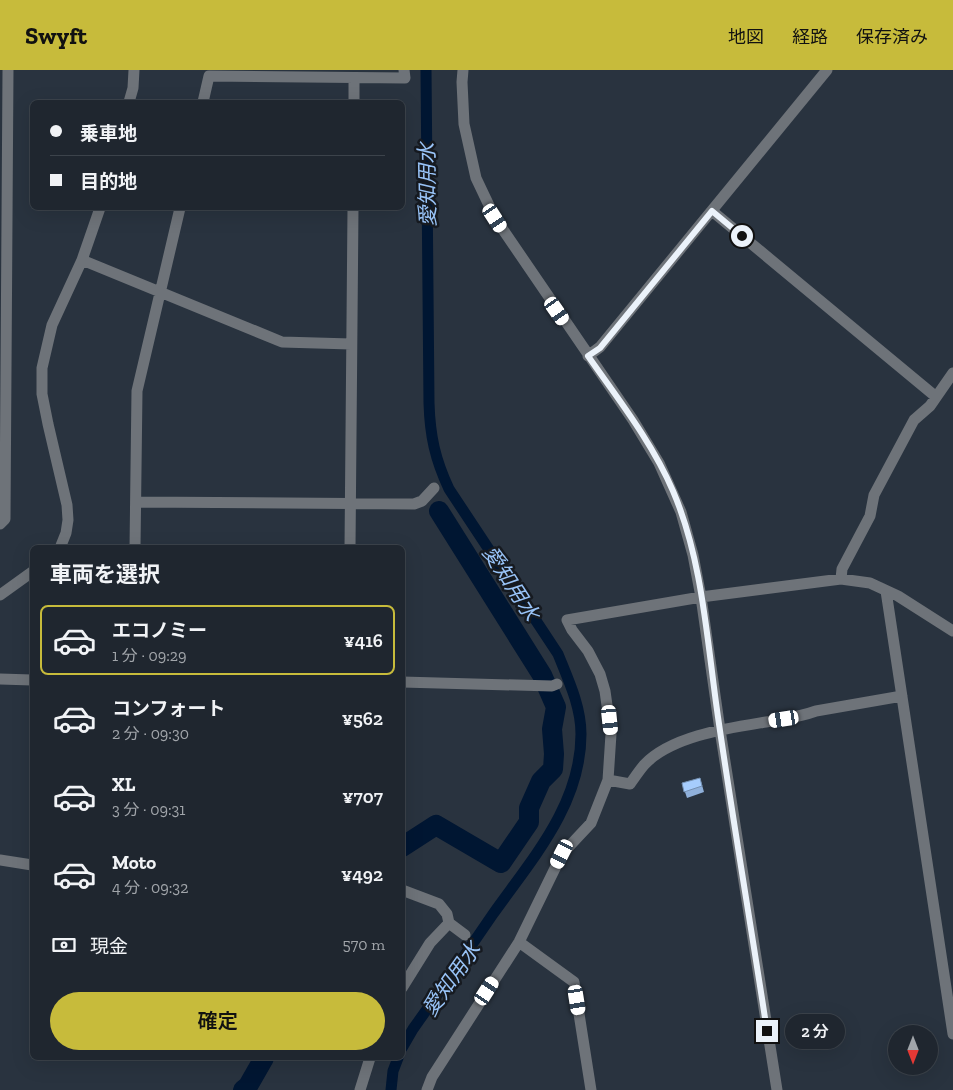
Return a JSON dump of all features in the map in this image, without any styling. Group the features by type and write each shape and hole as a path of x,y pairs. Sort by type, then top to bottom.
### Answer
{"street":[{"path":"0,524 4,519 4,243 8,70"},
{"path":"130,100 133,88 134,70"},
{"path":"204,100 210,76 404,78 404,70"},
{"path":"463,70 464,124 476,178 495,218 633,420 659,463 673,491 687,534 701,597 777,1090"},
{"path":"588,356 600,348 827,70"},
{"path":"354,78 354,100"},
{"path":"61,545 66,534 68,520 67,505 42,394 42,368 52,325 82,260 99,210"},
{"path":"135,545 137,391 180,210"},
{"path":"350,545 353,210"},
{"path":"712,211 935,396"},
{"path":"82,260 282,342 351,344"},
{"path":"841,579 842,569 870,516 874,495 914,420 930,406 935,396 953,373"},
{"path":"136,502 351,502 414,504 422,501 434,488"},
{"path":"0,596 30,574"},
{"path":"427,1090 432,1076 519,942 562,854 591,823 608,780 611,734 605,691 600,674 588,651 567,620 701,597 841,579 870,583 898,596 953,631"},
{"path":"886,591 953,1034"},
{"path":"0,680 30,680"},
{"path":"405,682 552,686 557,684"},
{"path":"608,780 630,784 645,764 658,754 681,742 720,730 902,696"},
{"path":"0,860 30,865"},
{"path":"405,891 439,904 444,908 449,923 465,935"},
{"path":"405,983 430,943 449,923"},
{"path":"519,942 574,982 591,1090"},
{"path":"360,1090 369,1060"}],"building":[{"path":"700,778 702,786 684,792 682,783"}],"waterway":[{"name":"愛知用水","path":"405,1043 552,830 573,784 579,760 581,734 579,713 570,683 558,654 449,489 434,447 429,403 426,70"},
{"path":"405,845 436,825 501,863 529,822 529,808 541,781 553,769 552,729 556,707 542,675 439,511"},
{"path":"243,1090 248,1086 263,1060"},
{"name":"愛知用水","path":"391,1090 393,1071 397,1060"}],"route":[{"path":"742,236 712,211 600,348 588,356 633,420 659,463 681,512 693,555 767,1031"}]}
